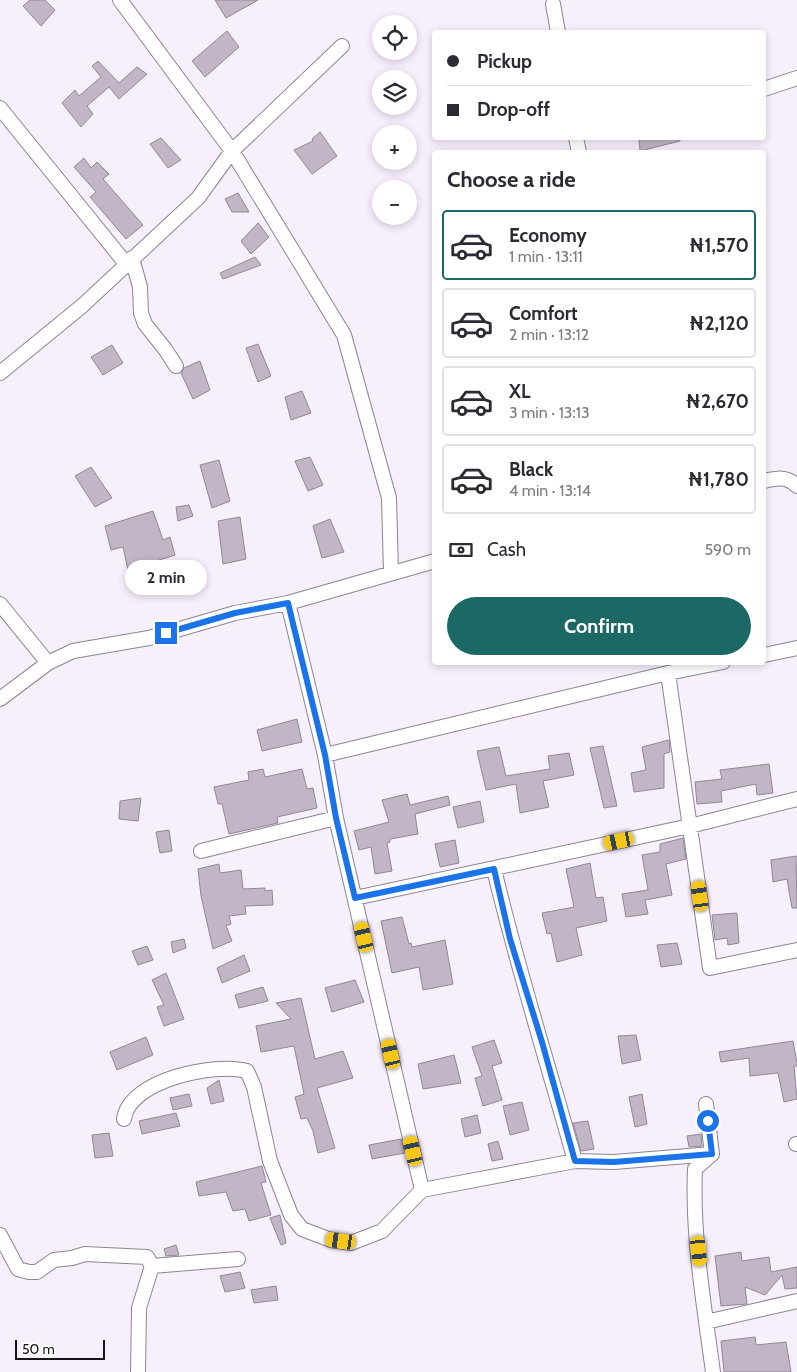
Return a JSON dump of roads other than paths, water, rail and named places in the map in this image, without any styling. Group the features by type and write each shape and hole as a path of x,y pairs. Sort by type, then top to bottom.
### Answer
{"street":[{"path":"120,0 232,151 344,335 389,498 391,572"},
{"path":"553,4 558,30"},
{"path":"2,367 82,306 198,198 232,151 342,46"},
{"path":"766,88 797,78"},
{"path":"0,108 129,261 140,287 145,324 176,366"},
{"path":"766,481 778,478 788,479 797,486"},
{"path":"0,698 48,663 73,652 149,638 235,613 288,603 432,562"},
{"path":"288,603 325,755 336,818 422,1190"},
{"path":"0,604 48,663"},
{"path":"766,655 797,648"},
{"path":"325,755 708,665"},
{"path":"668,673 710,968 797,950"},
{"path":"355,898 690,826 797,799"},
{"path":"201,851 336,818"},
{"path":"494,869 510,939 542,1042 575,1161"},
{"path":"124,1119 130,1103 150,1087 182,1075 236,1068 247,1072 254,1087 270,1161 291,1215 302,1228 331,1240 351,1242 382,1230 422,1190 575,1161 614,1162 712,1154"},
{"path":"706,1104 712,1154"},
{"path":"712,1154 695,1169 695,1216 713,1372"},
{"path":"0,1235 18,1269 29,1272 37,1272 54,1260 97,1254 147,1257 152,1266 139,1308 138,1372"},
{"path":"152,1266 238,1259"},
{"path":"706,1322 797,1301"}]}
